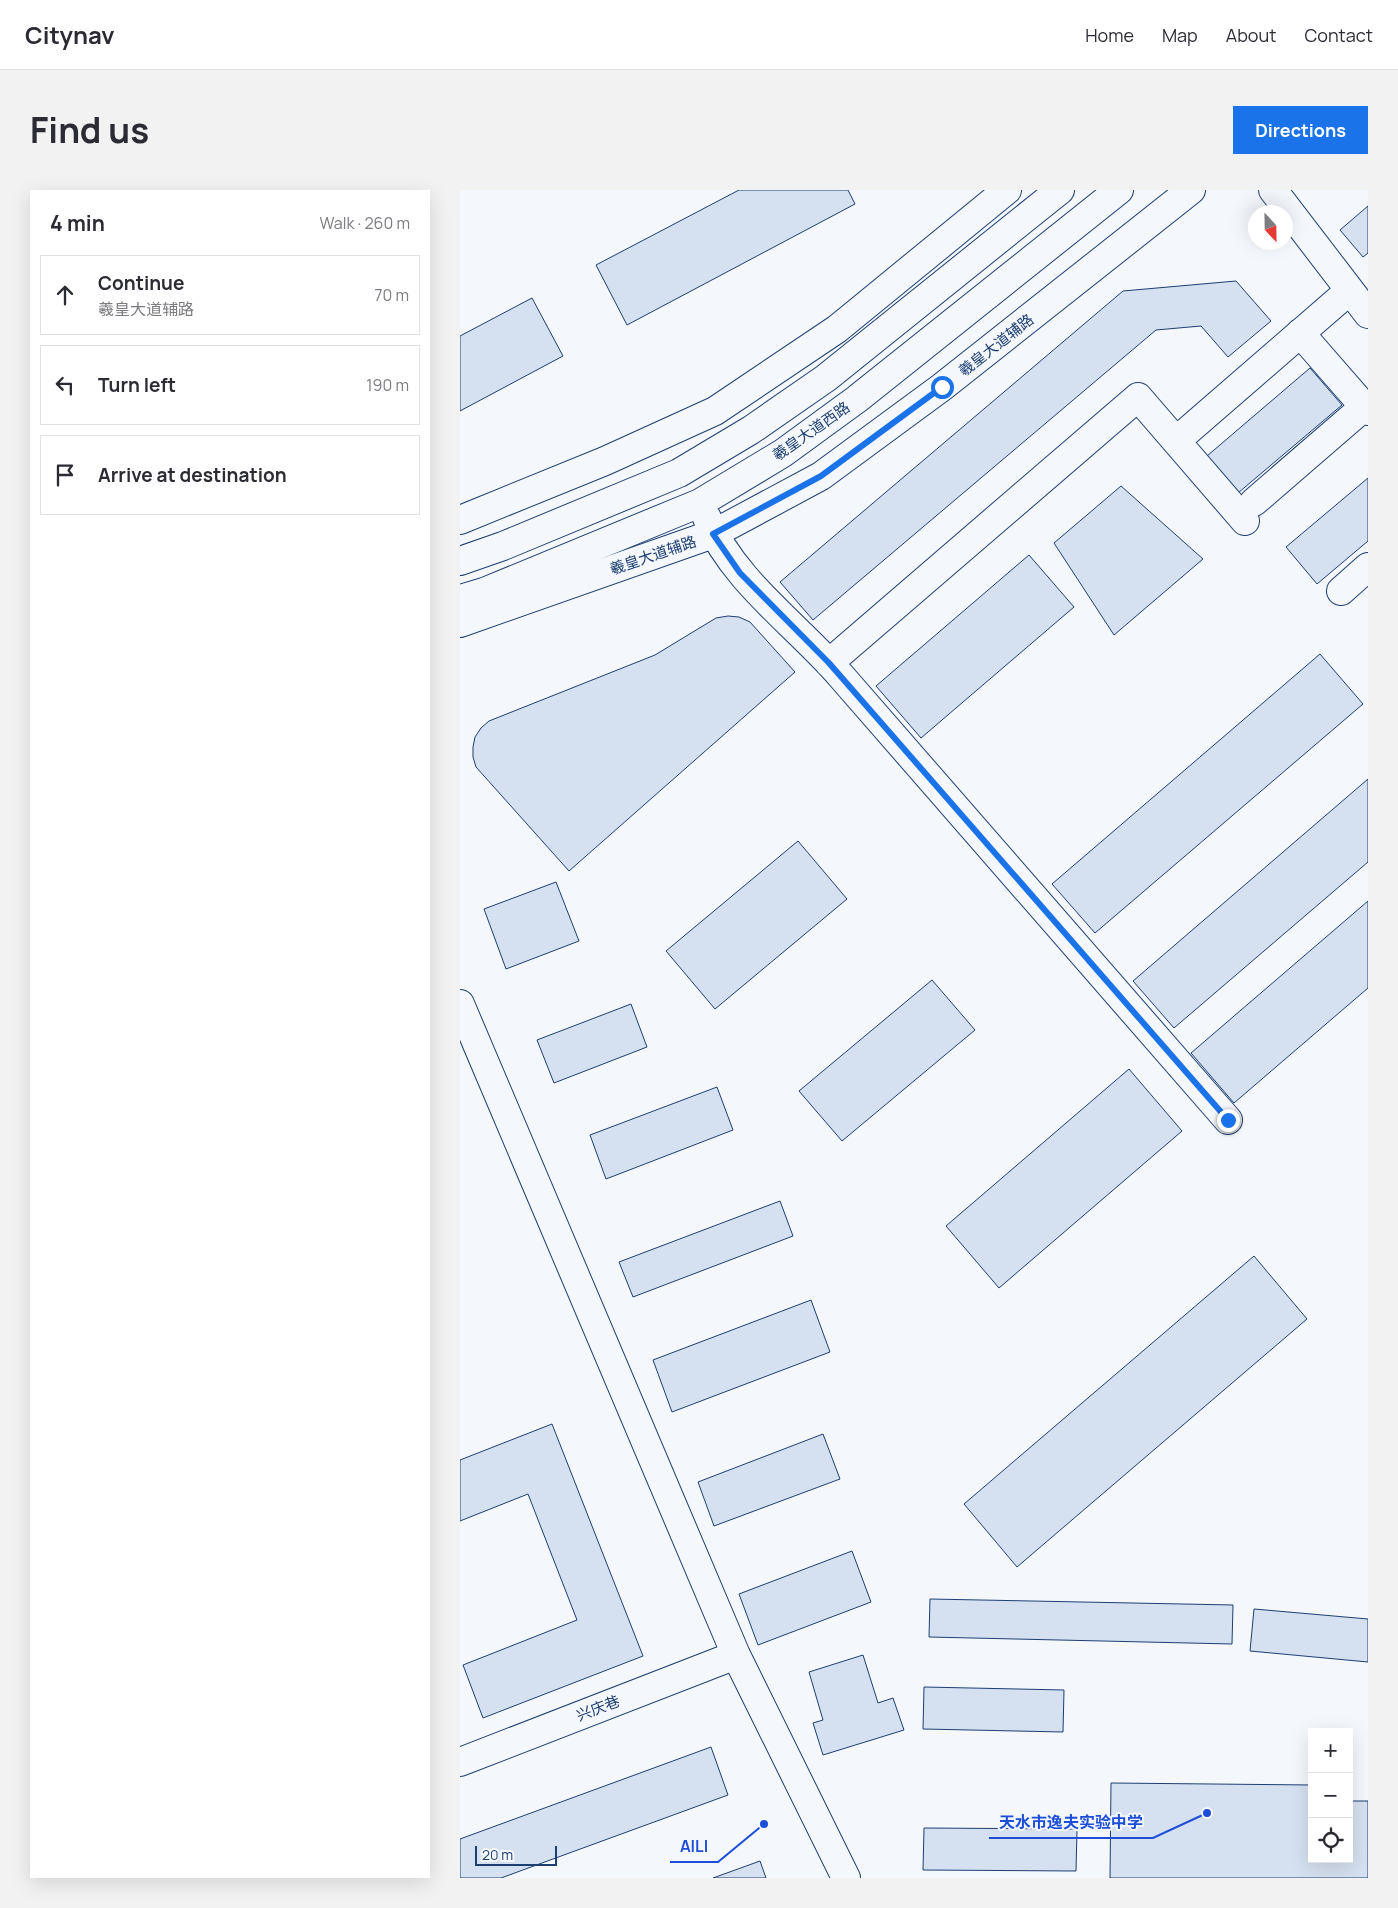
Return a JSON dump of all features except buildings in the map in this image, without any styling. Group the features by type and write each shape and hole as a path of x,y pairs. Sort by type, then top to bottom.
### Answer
{"street":[{"path":"460,520 605,461 715,410 837,329 1007,190"},
{"path":"460,561 504,546 679,473 751,430 826,378 1060,190"},
{"name":"羲皇大道西路","path":"460,599 484,592 700,503 783,453 857,399 1120,190"},
{"name":"羲皇大道辅路","path":"460,623 713,534 821,476 942,387 1191,190"},
{"path":"1273,190 1368,314"},
{"path":"1176,441 1349,291"},
{"path":"829,663 1138,397 1176,441 1250,511 1366,409 1300,333"},
{"path":"700,503 713,534 740,573 829,663 1228,1120"},
{"path":"1341,591 1368,567"},
{"path":"460,1004 736,1655 846,1878"},
{"name":"兴庆巷","path":"460,1762 736,1655"}],"place":[{"name":"天水市逸夫实验中学","path":"1207,1813"},
{"name":"AILI","path":"764,1824"}],"route":[{"path":"942,387 821,476 713,534 740,573 829,663 1228,1120"}]}
